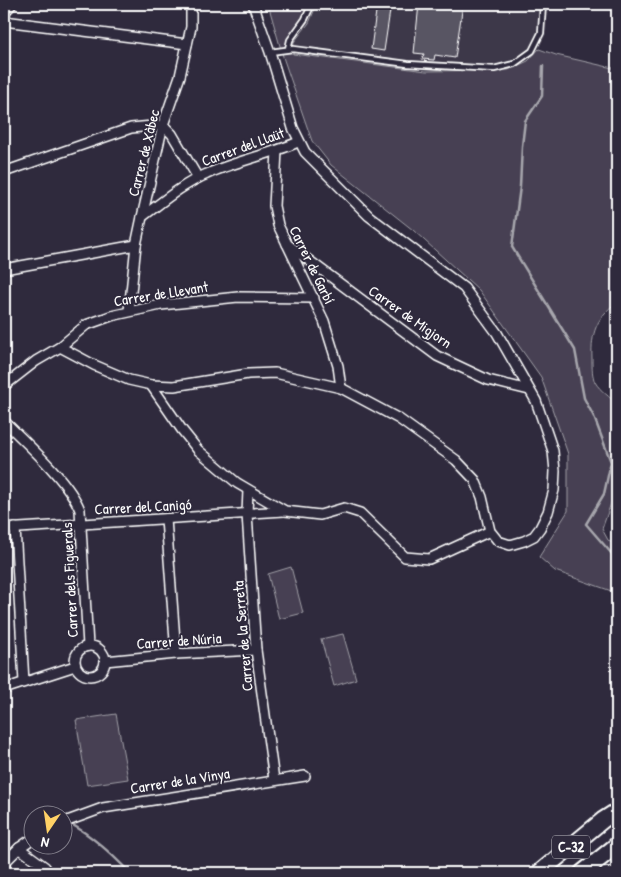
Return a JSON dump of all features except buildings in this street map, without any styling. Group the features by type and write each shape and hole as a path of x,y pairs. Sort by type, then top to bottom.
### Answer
{"highway":[{"path":"603,820 617,804"},
{"name":"C-32","path":"539,873 603,820 617,811"},
{"name":"C-32","path":"582,873 617,845"}],"street":[{"path":"4,12 12,4"},
{"name":"Carrer de Xàbec","path":"129,311 136,245 163,125 180,76 191,27 191,4"},
{"path":"60,347 94,365 129,380 151,385 174,386 248,374 275,373 341,388 399,420 456,460 475,480 482,497 490,531 498,541 510,545 524,542 534,536 548,512 554,490 553,451 536,401 497,333 464,288 369,216 305,152 298,142 253,4"},
{"path":"4,21 187,44"},
{"path":"4,172 131,128 163,125"},
{"name":"Carrer del Llaüt","path":"163,125 172,134 198,178"},
{"name":"Carrer del Llaüt","path":"142,217 175,192 198,178 277,152 298,142"},
{"name":"Carrer de Garbí","path":"277,152 274,206 278,224 324,321 338,366 341,388"},
{"name":"Carrer de Migjorn","path":"287,244 437,356 488,380 529,390"},
{"path":"4,269 136,245"},
{"name":"Carrer de Llevant","path":"4,386 36,361 60,347 86,326 111,316 161,305 238,297 314,298"},
{"path":"151,385 182,430 198,450 216,467 248,490 285,511 320,515 344,508 360,513 405,557 429,559 490,531"},
{"name":"Carrer dels Figuerals","path":"4,421 75,497 80,510 88,646"},
{"name":"Carrer de la Serreta","path":"248,490 247,514 256,650 274,780"},
{"name":"Carrer del Canigó","path":"4,529 285,511"},
{"path":"166,519 176,654"},
{"path":"15,528 24,682"},
{"path":"88,646 99,649 105,661 102,670 89,677 80,673 75,666 76,654 82,648 88,646"},
{"name":"Carrer de Núria","path":"105,661 176,654 256,650"},
{"path":"4,689 75,666"},
{"name":"Carrer de la Vinya","path":"72,819 103,808 305,776"},
{"path":"4,863 22,846"},
{"path":"19,848 45,867 48,873"}],"lane":[{"path":"288,49 290,40 305,20 312,4"},
{"path":"270,52 288,49 408,64 494,68 514,64 532,50 541,33 543,4"}],"shaded area":[{"path":"268,4 317,4 309,23 294,42 293,54 426,71 508,70 528,61 539,49 556,55 617,69 617,302 604,314 596,327 592,350 592,371 595,382 617,405 617,486 602,529 608,540 617,547 617,593 555,571 539,557 568,511 568,454 541,377 479,290 413,230 331,165 312,141 284,60"},
{"path":"317,4 549,4 546,34 539,49 528,61 508,70 426,71 292,54 294,42 309,23"},
{"path":"291,567 303,613 279,619 268,574"},
{"path":"343,634 356,679 334,686 321,639"},
{"path":"116,714 128,779 87,785 76,720"}],"waterway":[{"path":"543,66 542,96 525,121 520,187 512,247 575,350 584,398 594,417 611,462 604,494 586,524 612,554 617,557"},
{"path":"72,825 102,846 130,873"}]}
